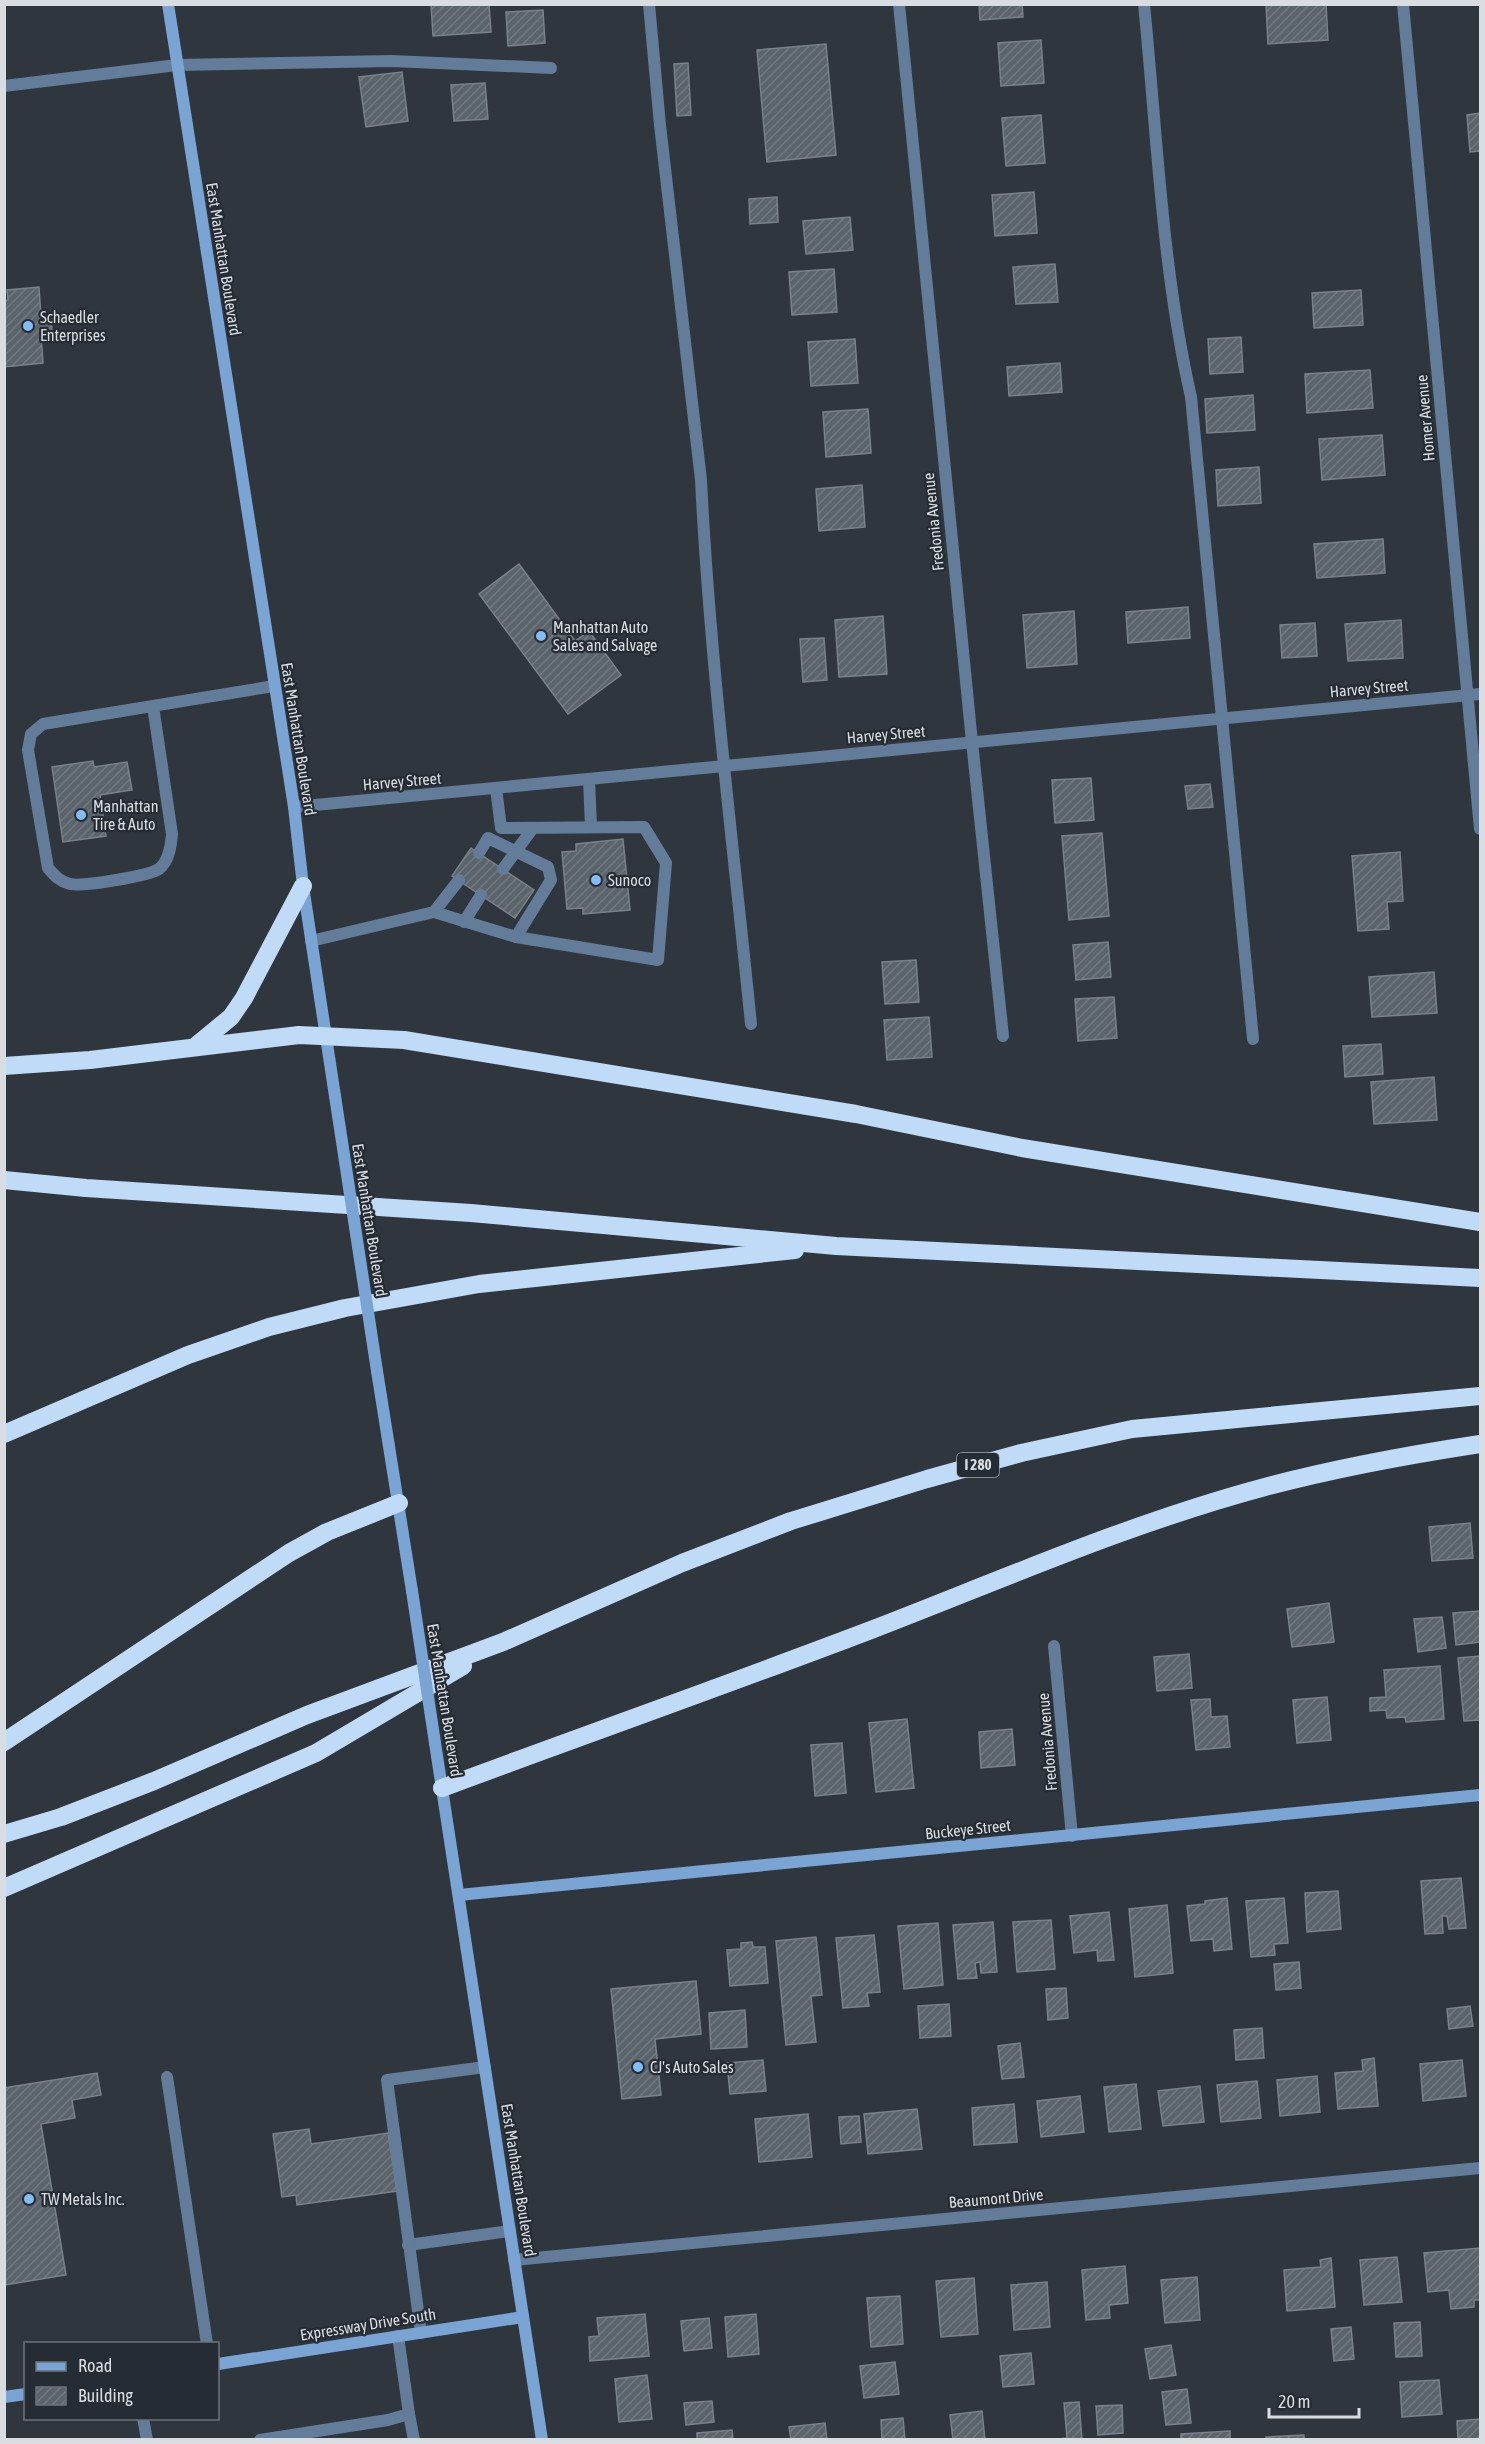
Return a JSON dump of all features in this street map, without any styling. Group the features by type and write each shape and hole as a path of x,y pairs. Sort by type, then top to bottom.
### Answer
{"highway":[{"path":"194,1047 231,1017 244,998 303,886"},
{"path":"4,1066 90,1060 271,1037 325,1036 404,1040 856,1114 1022,1148 1480,1222"},
{"path":"4,1180 109,1190 471,1213 836,1246 1480,1278"},
{"path":"4,1434 189,1355 269,1327 345,1308 479,1284 836,1246"},
{"name":"I 280","path":"503,1642 682,1563 791,1521 1021,1453 1132,1430 1480,1396"},
{"path":"442,1788 1110,1538 1194,1509 1332,1470 1480,1444"},
{"path":"4,1742 289,1553 327,1532 399,1503"},
{"path":"4,1834 61,1817 154,1781 307,1715 503,1642"},
{"path":"4,1888 316,1753 503,1642"}],"street":[{"name":"East Manhattan Boulevard","path":"168,4 294,807 325,1036 543,2439"},
{"path":"649,4 660,125 701,480 725,766 751,1024"},
{"name":"Fredonia Avenue","path":"899,4 1003,1036"},
{"path":"1144,4 1173,299 1191,397 1253,1039"},
{"name":"Homer Avenue","path":"1403,4 1480,829"},
{"path":"4,86 177,65 392,62 551,68"},
{"path":"153,706 172,834 170,851 160,868 144,875 74,885 58,880 48,868 28,750 31,734 43,724 274,686"},
{"name":"Harvey Street","path":"294,807 1480,694"},
{"path":"589,779 591,827"},
{"path":"311,941 434,912 516,937 658,960 666,862 644,827 501,828 496,788"},
{"path":"503,869 533,828"},
{"path":"479,853 488,838 548,867 551,880 516,937"},
{"path":"434,912 459,880"},
{"path":"464,922 481,895"},
{"name":"Fredonia Avenue","path":"1054,1646 1072,1836"},
{"name":"Buckeye Street","path":"459,1895 1480,1795"},
{"path":"421,2332 387,2080 485,2067"},
{"path":"166,2077 207,2342"},
{"name":"Beaumont Drive","path":"514,2260 1480,2168"},
{"path":"408,2245 510,2230"},
{"name":"Expressway Drive South","path":"219,2364 523,2317"},
{"path":"398,2336 414,2439"},
{"path":"4,2397 24,2394"},
{"path":"260,2439 388,2420 410,2414"},
{"path":"143,2420 147,2439"}],"building":[{"path":"431,4 489,4 491,32 433,36"},
{"path":"979,4 1022,4 1023,17 980,20"},
{"path":"1266,4 1326,4 1328,40 1268,44"},
{"path":"543,10 545,43 508,46 506,12"},
{"path":"1041,40 1044,83 1001,86 998,43"},
{"path":"826,44 836,155 767,162 757,50"},
{"path":"688,63 691,115 677,116 674,64"},
{"path":"402,72 408,121 366,127 359,77"},
{"path":"485,83 488,119 454,121 451,85"},
{"path":"1480,113 1480,151 1470,152 1467,115"},
{"path":"1041,115 1045,163 1006,166 1002,118"},
{"path":"1034,192 1037,233 995,236 992,195"},
{"path":"777,197 778,222 750,224 749,199"},
{"path":"850,217 853,250 806,254 803,221"},
{"path":"1055,264 1058,302 1016,304 1013,267"},
{"path":"834,269 837,312 792,315 789,272"},
{"name":"Schaedler Enterprises","path":"39,287 41,317 51,317 52,335 41,336 43,363 4,367 4,301 8,300 7,290"},
{"path":"1361,290 1363,325 1314,328 1312,293"},
{"path":"1241,337 1243,372 1210,374 1208,339"},
{"path":"855,339 858,383 811,386 808,342"},
{"path":"1060,363 1062,392 1009,396 1007,367"},
{"path":"1370,370 1373,408 1307,413 1305,374"},
{"path":"1253,395 1255,430 1207,433 1205,399"},
{"path":"868,409 871,453 826,457 823,412"},
{"path":"1382,435 1385,475 1322,480 1319,439"},
{"path":"1259,467 1261,503 1218,506 1216,470"},
{"path":"862,485 865,527 819,531 816,489"},
{"path":"1383,539 1385,573 1317,578 1314,544"},
{"name":"Manhattan Auto Sales and Salvage","path":"519,564 575,641 589,631 621,675 568,714 479,594"},
{"path":"1188,607 1190,638 1128,643 1126,612"},
{"path":"1074,611 1077,664 1027,668 1023,615"},
{"path":"883,616 887,674 839,677 835,620"},
{"path":"1401,620 1403,658 1348,661 1345,624"},
{"path":"1315,623 1317,656 1282,658 1280,625"},
{"path":"824,638 827,680 803,682 800,639"},
{"name":"Manhattan Tire & Auto","path":"93,761 94,767 127,762 132,790 100,795 106,836 63,842 52,767"},
{"path":"1091,778 1094,820 1055,823 1052,780"},
{"path":"1210,784 1213,807 1188,809 1185,786"},
{"path":"1102,833 1109,916 1069,920 1062,836"},
{"name":"Sunoco","path":"623,839 630,910 583,914 583,908 567,909 562,852 576,851 576,844"},
{"path":"471,848 534,890 515,918 452,876"},
{"path":"1400,852 1403,901 1387,902 1389,929 1358,931 1352,856"},
{"path":"1108,942 1111,977 1076,980 1073,945"},
{"path":"916,960 919,1002 885,1004 882,962"},
{"path":"1434,972 1437,1013 1372,1017 1369,977"},
{"path":"1114,997 1117,1038 1078,1041 1075,999"},
{"path":"929,1017 932,1057 887,1060 884,1020"},
{"path":"1381,1044 1383,1074 1345,1077 1343,1046"},
{"path":"1434,1077 1437,1120 1374,1124 1371,1082"},
{"path":"1470,1523 1473,1558 1432,1561 1429,1527"},
{"path":"1329,1603 1334,1642 1292,1647 1287,1609"},
{"path":"1480,1611 1480,1642 1456,1645 1453,1613"},
{"path":"1442,1617 1446,1648 1418,1652 1414,1619"},
{"path":"1189,1654 1192,1688 1157,1691 1154,1657"},
{"path":"1480,1656 1480,1720 1464,1721 1458,1658"},
{"path":"1440,1666 1444,1719 1406,1722 1405,1717 1387,1718 1386,1710 1370,1711 1370,1698 1386,1697 1384,1670"},
{"path":"1327,1697 1331,1740 1297,1743 1293,1700"},
{"path":"1210,1699 1211,1717 1227,1716 1230,1747 1196,1750 1191,1700"},
{"path":"907,1719 914,1788 876,1792 869,1723"},
{"path":"1012,1729 1015,1765 981,1768 979,1732"},
{"path":"842,1743 846,1793 815,1796 811,1745"},
{"path":"1461,1878 1466,1928 1449,1929 1447,1916 1442,1916 1443,1933 1425,1934 1421,1881"},
{"path":"1338,1891 1341,1929 1307,1932 1305,1893"},
{"path":"1227,1898 1232,1949 1214,1951 1213,1939 1191,1941 1187,1906"},
{"path":"1284,1898 1288,1943 1274,1944 1275,1955 1251,1957 1246,1901"},
{"path":"1167,1905 1173,1973 1135,1977 1129,1909"},
{"path":"1109,1912 1114,1960 1098,1961 1097,1950 1074,1953 1070,1916"},
{"path":"1051,1920 1055,1969 1017,1972 1013,1922"},
{"path":"993,1922 997,1972 981,1973 980,1962 975,1963 977,1978 958,1979 953,1925"},
{"path":"938,1923 943,1985 904,1989 898,1926"},
{"path":"874,1935 880,1992 867,1993 869,2006 843,2008 836,1938"},
{"path":"816,1937 822,1995 811,1996 816,2042 786,2045 776,1941"},
{"path":"752,1942 753,1947 765,1947 768,1983 730,1986 727,1950 741,1949 741,1943"},
{"path":"1299,1962 1301,1988 1276,1990 1274,1964"},
{"name":"CJ's Auto Sales","path":"696,1981 701,2034 655,2039 661,2095 622,2099 611,1989"},
{"path":"1066,1988 1068,2018 1048,2020 1046,1989"},
{"path":"949,2004 951,2036 920,2038 918,2006"},
{"path":"1470,2006 1473,2026 1449,2029 1447,2009"},
{"path":"745,2010 747,2047 711,2049 709,2013"},
{"path":"1262,2028 1264,2058 1236,2060 1234,2030"},
{"path":"1020,2043 1024,2077 1002,2079 998,2046"},
{"path":"1374,2058 1378,2106 1338,2109 1335,2073 1363,2071 1362,2060"},
{"path":"763,2060 766,2091 730,2094 727,2063"},
{"path":"1462,2060 1466,2096 1423,2101 1420,2064"},
{"name":"TW Metals Inc.","path":"97,2073 101,2095 72,2100 75,2118 41,2124 66,2275 4,2285 4,2088"},
{"path":"1317,2076 1320,2112 1280,2116 1277,2080"},
{"path":"1257,2081 1261,2118 1221,2122 1217,2085"},
{"path":"1136,2084 1141,2129 1109,2132 1104,2087"},
{"path":"1200,2086 1204,2122 1163,2126 1158,2091"},
{"path":"1080,2096 1084,2132 1041,2137 1037,2101"},
{"path":"1014,2104 1017,2142 974,2145 972,2108"},
{"path":"917,2109 922,2149 868,2154 864,2114"},
{"path":"808,2114 812,2157 759,2162 755,2119"},
{"path":"859,2116 861,2142 841,2144 839,2117"},
{"path":"309,2129 311,2144 388,2133 397,2191 297,2205 296,2195 282,2197 273,2134"},
{"path":"1480,2248 1480,2300 1474,2300 1474,2307 1451,2309 1449,2290 1428,2292 1424,2253"},
{"path":"1397,2257 1402,2302 1364,2305 1360,2260"},
{"path":"1331,2258 1335,2307 1287,2311 1284,2270 1321,2267 1320,2260"},
{"path":"1125,2266 1128,2303 1109,2305 1110,2318 1086,2320 1082,2270"},
{"path":"1197,2277 1200,2320 1165,2323 1161,2280"},
{"path":"974,2278 978,2334 941,2337 936,2281"},
{"path":"1047,2282 1050,2327 1014,2330 1011,2285"},
{"path":"900,2296 903,2344 871,2347 867,2298"},
{"path":"645,2314 649,2356 590,2361 589,2337 599,2336 597,2318"},
{"path":"756,2314 759,2354 728,2357 725,2317"},
{"path":"709,2318 712,2348 684,2351 681,2321"},
{"path":"1420,2322 1422,2356 1396,2357 1394,2323"},
{"path":"1351,2327 1354,2359 1334,2361 1331,2329"},
{"path":"1171,2345 1176,2375 1150,2379 1145,2349"},
{"path":"1031,2353 1034,2384 1003,2387 1000,2356"},
{"path":"895,2362 899,2394 864,2398 860,2366"},
{"path":"647,2375 652,2419 619,2422 615,2379"},
{"path":"1439,2380 1442,2414 1402,2417 1400,2382"},
{"path":"1187,2389 1191,2423 1166,2425 1162,2392"},
{"path":"712,2401 714,2422 686,2425 684,2403"},
{"path":"1079,2402 1082,2440 1051,2440 1067,2438 1064,2403"},
{"path":"1122,2405 1123,2433 1098,2435 1096,2406"},
{"path":"982,2411 985,2440 953,2440 950,2415"},
{"path":"903,2418 905,2440 882,2440 881,2420"},
{"path":"1480,2419 1480,2440 1458,2440 1457,2421"},
{"path":"825,2423 827,2440 791,2440 789,2427"},
{"path":"732,2430 733,2440 697,2440 697,2433"},
{"path":"1230,2431 1230,2440 1181,2440 1181,2434"},
{"path":"1304,2435 1304,2440 1266,2440 1266,2437"}],"place":[{"name":"Schaedler Enterprises","path":"28,326"},
{"name":"Manhattan Auto Sales and Salvage","path":"541,636"},
{"name":"Manhattan Tire & Auto","path":"81,815"},
{"name":"Sunoco","path":"596,880"},
{"name":"CJ's Auto Sales","path":"638,2067"},
{"name":"TW Metals Inc.","path":"29,2199"}]}
